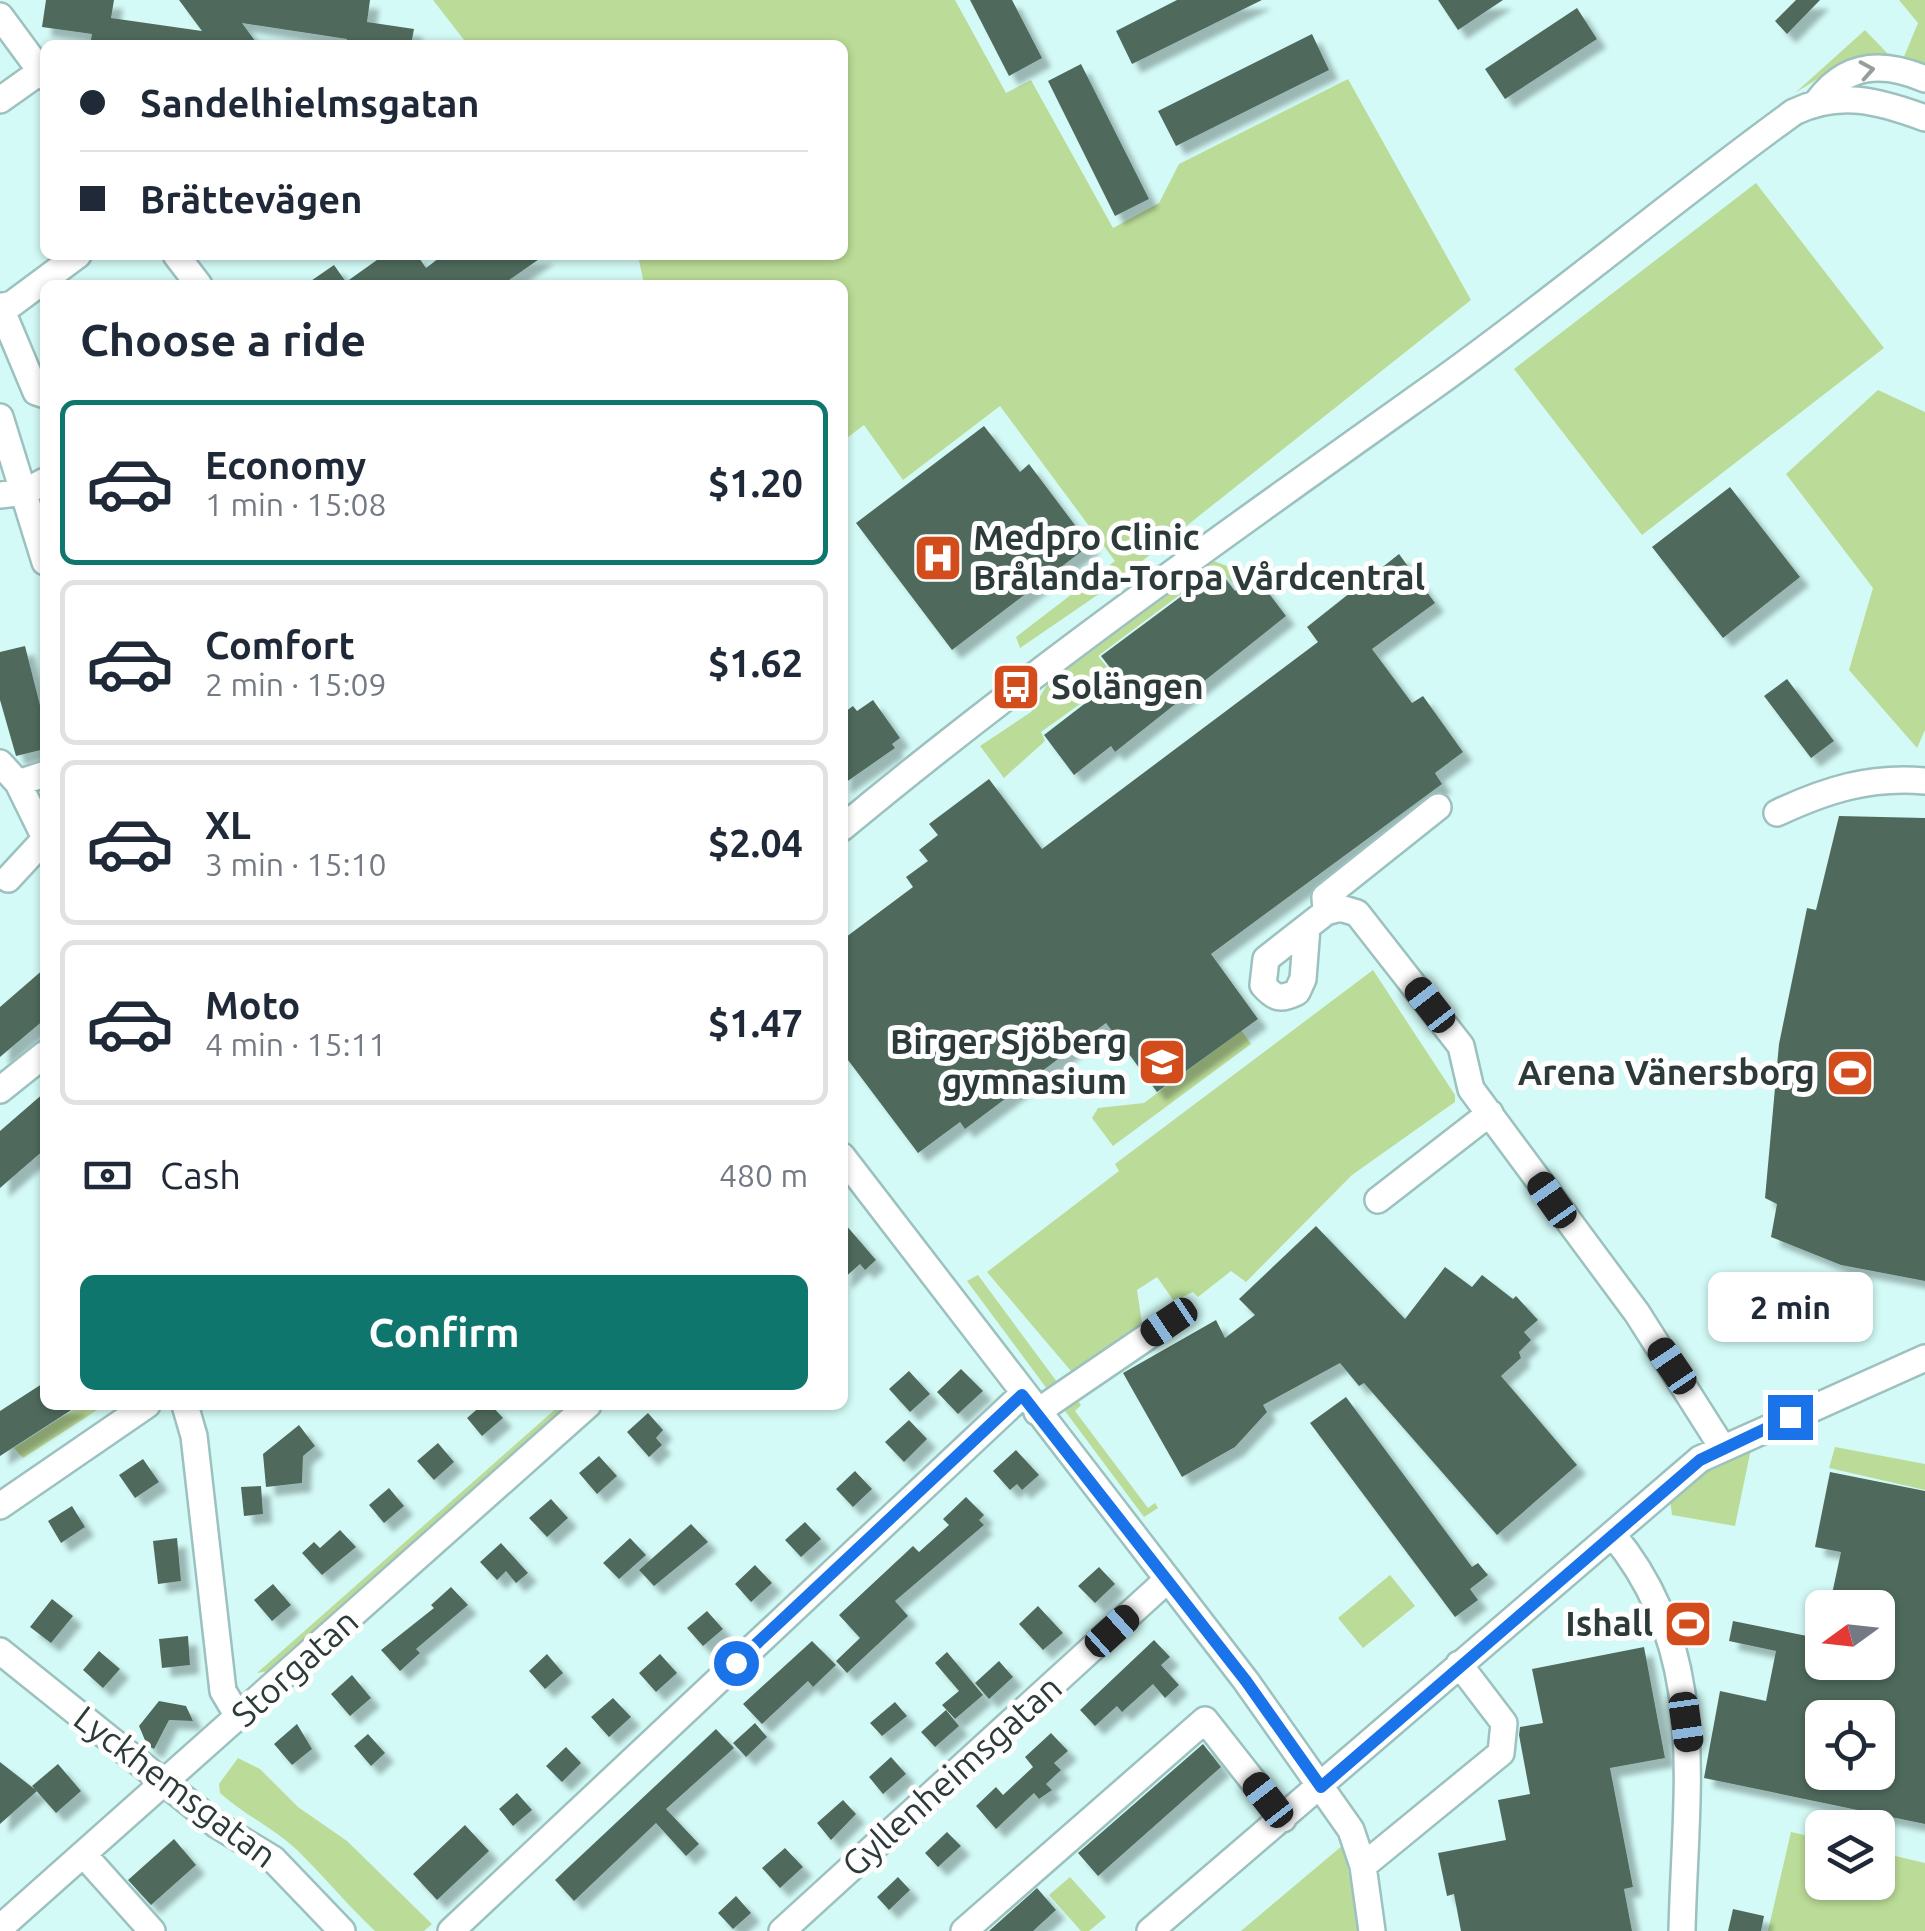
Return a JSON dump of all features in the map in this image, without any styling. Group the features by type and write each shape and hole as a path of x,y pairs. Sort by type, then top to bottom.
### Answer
{"street":[{"path":"0,16 40,70"},
{"path":"848,822 953,725 1071,651 1209,543 1434,386 1776,124 1818,101 1832,82 1871,67 1925,79"},
{"path":"0,100 40,76"},
{"path":"1818,101 1882,103 1925,118"},
{"path":"40,280 70,260"},
{"path":"180,260 195,280"},
{"path":"40,280 0,307 36,392 40,393"},
{"path":"0,417 7,460 23,489 40,545"},
{"path":"0,762 18,783 40,829"},
{"path":"18,783 40,776"},
{"path":"1777,814 1833,788 1869,781 1925,781"},
{"path":"1438,807 1325,897 1317,919 1340,908 1356,912 1461,1046 1471,1089 1637,1314 1722,1447"},
{"path":"8,879 40,844"},
{"path":"2,1083 40,1057"},
{"path":"1378,1200 1490,1113"},
{"path":"848,1170 1246,1681 1351,1830 1363,1866 1372,1931"},
{"path":"450,1931 1030,1404 1169,1322"},
{"path":"1150,1931 1700,1460 1925,1358"},
{"path":"0,1506 140,1410"},
{"path":"186,1410 194,1436 222,1691 239,1718"},
{"name":"Storgatan","path":"0,1928 582,1410"},
{"path":"1613,1535 1644,1572 1676,1655 1690,1745 1682,1931"},
{"name":"Gyllenheimsgatan","path":"782,1931 1166,1581"},
{"name":"Lyckhemsgatan","path":"0,1651 217,1825 273,1859 342,1931"},
{"path":"1363,1866 1502,1753 1504,1723 1459,1664"},
{"path":"964,1931 1206,1720 1283,1819"},
{"path":"84,1855 152,1931"}],"green space":[{"path":"433,0 955,0 1006,93 1031,80 1113,228 1159,203 1179,164 1348,79 1471,300 1112,585 1020,648 1016,637 1115,561 1000,406 903,480 864,425 848,437 848,280 643,280 639,260 848,260 848,40 464,40"},
{"path":"1899,0 1925,0 1925,68 1903,59 1918,23"},
{"path":"1865,30 1889,55 1843,63 1795,93"},
{"path":"1756,183 1884,348 1642,535 1514,369"},
{"path":"1878,390 1925,412 1925,730 1917,748 1849,670 1873,588 1786,474"},
{"path":"1203,557 1251,575 1237,587 1217,567 1098,656 1116,678 1041,732 1045,741 1004,778 980,746 1031,712 1052,676"},
{"path":"1373,970 1455,1095 1455,1102 1352,1175 1246,1282 1231,1271 1198,1297 1193,1292 1174,1301 1157,1277 1137,1290 1142,1323 1076,1377 987,1272 1119,1171 1115,1164"},
{"path":"1227,1010 1251,1044 1113,1146 1092,1118 1098,1108 1144,1103 1231,1038"},
{"path":"978,1275 1060,1386 1050,1393 967,1281"},
{"path":"1075,1397 1081,1405 1075,1411 1148,1508 1155,1503 1158,1508 1144,1517 1062,1407"},
{"path":"73,1410 97,1410 23,1458 14,1448"},
{"path":"554,1410 561,1410 269,1671 257,1673"},
{"path":"1752,1444 1735,1526 1672,1515 1670,1500 1716,1459"},
{"path":"1835,1447 1925,1464 1925,1490 1829,1468"},
{"path":"1390,1575 1415,1606 1363,1648 1338,1618"},
{"path":"238,1758 260,1769 298,1807 347,1841 432,1924 424,1931 375,1931 297,1850 220,1793 219,1784"},
{"path":"1791,1832 1805,1835 1805,1900 1895,1900 1895,1856 1925,1863 1925,1931 1768,1931"},
{"path":"1343,1845 1361,1931 1241,1931"},
{"path":"1070,1877 1106,1917 1089,1931 1081,1931 1049,1895"}],"building":[{"path":"46,0 114,0 111,18 202,31 179,0 370,0 367,22 414,29 412,40 347,40 242,23 254,40 91,40 92,34 42,27"},
{"path":"970,0 1012,0 1042,58 1009,76"},
{"path":"1177,0 1262,0 1132,64 1116,31"},
{"path":"1438,0 1503,0 1458,30"},
{"path":"1796,0 1820,0 1787,34 1775,21"},
{"path":"1577,8 1597,39 1505,99 1485,69"},
{"path":"1312,34 1329,70 1176,146 1158,111"},
{"path":"1081,64 1149,199 1115,216 1048,81"},
{"path":"377,260 420,260 426,268 436,260 538,260 509,280 349,280"},
{"path":"334,265 345,280 312,280"},
{"path":"984,426 1020,472 1029,464 1090,545 952,650 856,523"},
{"path":"1730,487 1800,577 1723,638 1652,547"},
{"path":"1399,554 1435,603 1372,649 1412,703 1423,696 1463,752 1435,773 1442,784 1211,954 1258,1019 1157,1092 1106,1023 965,1129 960,1122 918,1153 848,1060 848,936 913,887 906,877 928,861 919,850 938,835 929,824 989,779 1042,849 1318,642 1307,627"},
{"path":"1218,569 1235,591 1255,575 1286,616 1115,752 1111,746 1074,775 1044,735 1118,678 1101,656"},
{"path":"25,646 40,705 40,750 16,756 0,700 0,652"},
{"path":"1787,679 1834,741 1811,758 1764,696"},
{"path":"873,700 900,738 892,744 895,748 848,781 848,710 853,706 857,711"},
{"name":"Arena Vänersborg","path":"1839,816 1925,818 1925,1281 1841,1265 1771,1237 1777,1204 1765,1198 1779,1044 1807,908 1816,910"},
{"path":"40,972 40,1023 0,1057 0,1007"},
{"path":"40,1096 40,1153 0,1188 0,1131"},
{"path":"1316,1226 1405,1319 1445,1267 1472,1287 1482,1275 1513,1299 1516,1296 1538,1320 1524,1332 1531,1340 1519,1352 1521,1358 1501,1376 1577,1465 1497,1535 1364,1383 1359,1386 1340,1363 1263,1405 1267,1412 1235,1447 1182,1477 1123,1373 1216,1320 1225,1338 1255,1315 1239,1299"},
{"path":"848,1227 876,1260 865,1270 860,1264 848,1275"},
{"path":"961,1369 983,1391 958,1414 937,1392"},
{"path":"909,1371 930,1394 910,1412 889,1389"},
{"path":"40,1385 40,1410 71,1410 0,1456 0,1411"},
{"path":"1346,1397 1472,1567 1478,1563 1488,1575 1470,1589 1478,1600 1455,1617 1310,1423"},
{"path":"476,1410 496,1410 503,1418 482,1436 467,1418"},
{"path":"648,1413 663,1430 656,1438 662,1445 649,1457 627,1432"},
{"path":"909,1420 927,1439 904,1462 885,1442"},
{"path":"299,1425 315,1446 303,1456 302,1483 266,1487 263,1454"},
{"path":"438,1443 454,1462 434,1480 417,1461"},
{"path":"1016,1450 1039,1475 1022,1490 1017,1484 1010,1490 993,1471"},
{"path":"599,1456 617,1476 597,1494 579,1473"},
{"path":"143,1459 159,1482 135,1498 119,1475"},
{"path":"855,1471 872,1489 853,1507 836,1489"},
{"path":"1830,1472 1925,1491 1925,1824 1895,1818 1895,1810 1858,1810 1704,1778 1720,1691 1766,1701 1776,1651 1729,1641 1733,1621 1805,1636 1805,1680 1895,1680 1895,1590 1833,1590 1841,1552 1815,1547"},
{"path":"261,1486 263,1514 244,1516 241,1487"},
{"path":"389,1488 404,1506 384,1523 369,1505"},
{"path":"966,1497 984,1515 979,1520 984,1525 895,1601 908,1616 847,1673 836,1661 860,1638 839,1615 913,1546 919,1552 949,1525 943,1519"},
{"path":"551,1499 568,1518 547,1537 529,1518"},
{"path":"72,1506 85,1527 61,1543 48,1521"},
{"path":"805,1522 821,1539 801,1557 785,1540"},
{"path":"691,1524 708,1542 654,1586 639,1570"},
{"path":"340,1530 356,1547 322,1575 302,1553 314,1542 320,1548"},
{"path":"177,1538 181,1581 158,1584 153,1541"},
{"path":"630,1538 646,1555 619,1579 603,1563"},
{"path":"501,1543 528,1573 516,1583 506,1571 497,1580 480,1562"},
{"path":"755,1565 772,1583 751,1602 735,1584"},
{"path":"1099,1567 1115,1584 1095,1603 1078,1586"},
{"path":"273,1584 291,1605 272,1621 254,1600"},
{"path":"451,1587 468,1605 416,1649 420,1653 400,1671 381,1650 434,1608 431,1605"},
{"path":"52,1599 73,1616 51,1643 30,1627"},
{"path":"1038,1606 1063,1633 1043,1650 1019,1624"},
{"path":"707,1611 723,1629 703,1646 687,1628"},
{"path":"188,1636 190,1665 162,1668 159,1639"},
{"path":"1154,1640 1170,1657 1161,1665 1179,1685 1165,1698 1153,1684 1122,1712 1117,1706 1095,1726 1080,1710"},
{"path":"812,1641 836,1665 813,1687 808,1681 762,1724 743,1704"},
{"path":"1644,1647 1665,1758 1610,1768 1633,1887 1624,1889 1632,1931 1461,1931 1454,1894 1447,1896 1438,1853 1506,1840 1498,1800 1530,1794 1519,1735 1520,1727 1543,1723 1532,1669"},
{"path":"99,1651 120,1669 103,1688 83,1670"},
{"path":"947,1652 983,1695 955,1719 942,1705 959,1691 935,1663"},
{"path":"547,1654 563,1673 545,1689 529,1671"},
{"path":"660,1654 677,1673 656,1692 639,1673"},
{"path":"999,1661 1013,1677 989,1699 975,1683"},
{"path":"352,1675 371,1698 350,1716 331,1694"},
{"path":"613,1698 631,1717 609,1737 591,1717"},
{"path":"159,1701 186,1706 193,1721 169,1720 154,1749 147,1745 139,1726"},
{"path":"895,1702 907,1716 882,1736 870,1723"},
{"path":"946,1710 959,1726 935,1747 921,1732"},
{"path":"755,1723 767,1737 746,1757 733,1743"},
{"path":"297,1724 312,1749 292,1765 274,1744"},
{"path":"716,1729 734,1748 666,1809 699,1844 686,1856 656,1823 574,1901 555,1880"},
{"path":"1051,1733 1068,1751 1054,1763 1061,1770 1046,1784 1052,1790 1039,1799 1034,1793 996,1829 976,1806 996,1787 1003,1795 1033,1767 1025,1757"},
{"path":"368,1734 385,1753 371,1766 354,1746"},
{"path":"1203,1744 1221,1767 1098,1876 1078,1853"},
{"path":"566,1747 581,1763 562,1782 546,1766"},
{"path":"891,1757 906,1774 883,1794 869,1777"},
{"path":"0,1762 37,1791 0,1824"},
{"path":"58,1764 81,1791 56,1813 32,1786"},
{"path":"517,1793 532,1810 513,1826 499,1809"},
{"path":"843,1800 856,1814 831,1840 817,1823"},
{"path":"465,1825 489,1851 437,1900 413,1874"},
{"path":"947,1832 961,1846 938,1867 925,1853"},
{"path":"174,1839 196,1865 151,1905 128,1880"},
{"path":"785,1848 803,1867 780,1888 762,1868"},
{"path":"898,1877 910,1890 889,1910 877,1897"},
{"path":"1037,1888 1056,1910 1033,1931 989,1931"},
{"path":"736,1896 751,1913 733,1929 718,1913"},
{"path":"1733,1909 1764,1916 1761,1931 1728,1931"}],"place":[{"name":"Medpro Clinic Brålanda-Torpa Vårdcentral","path":"938,558"},
{"name":"Solängen","path":"1016,687"},
{"name":"Birger Sjöberg gymnasium","path":"1162,1062"},
{"name":"Arena Vänersborg","path":"1850,1073"},
{"name":"Ishall","path":"1688,1624"}],"route":[{"path":"736,1663 1022,1395 1246,1681 1321,1787 1700,1460 1790,1417"}]}
